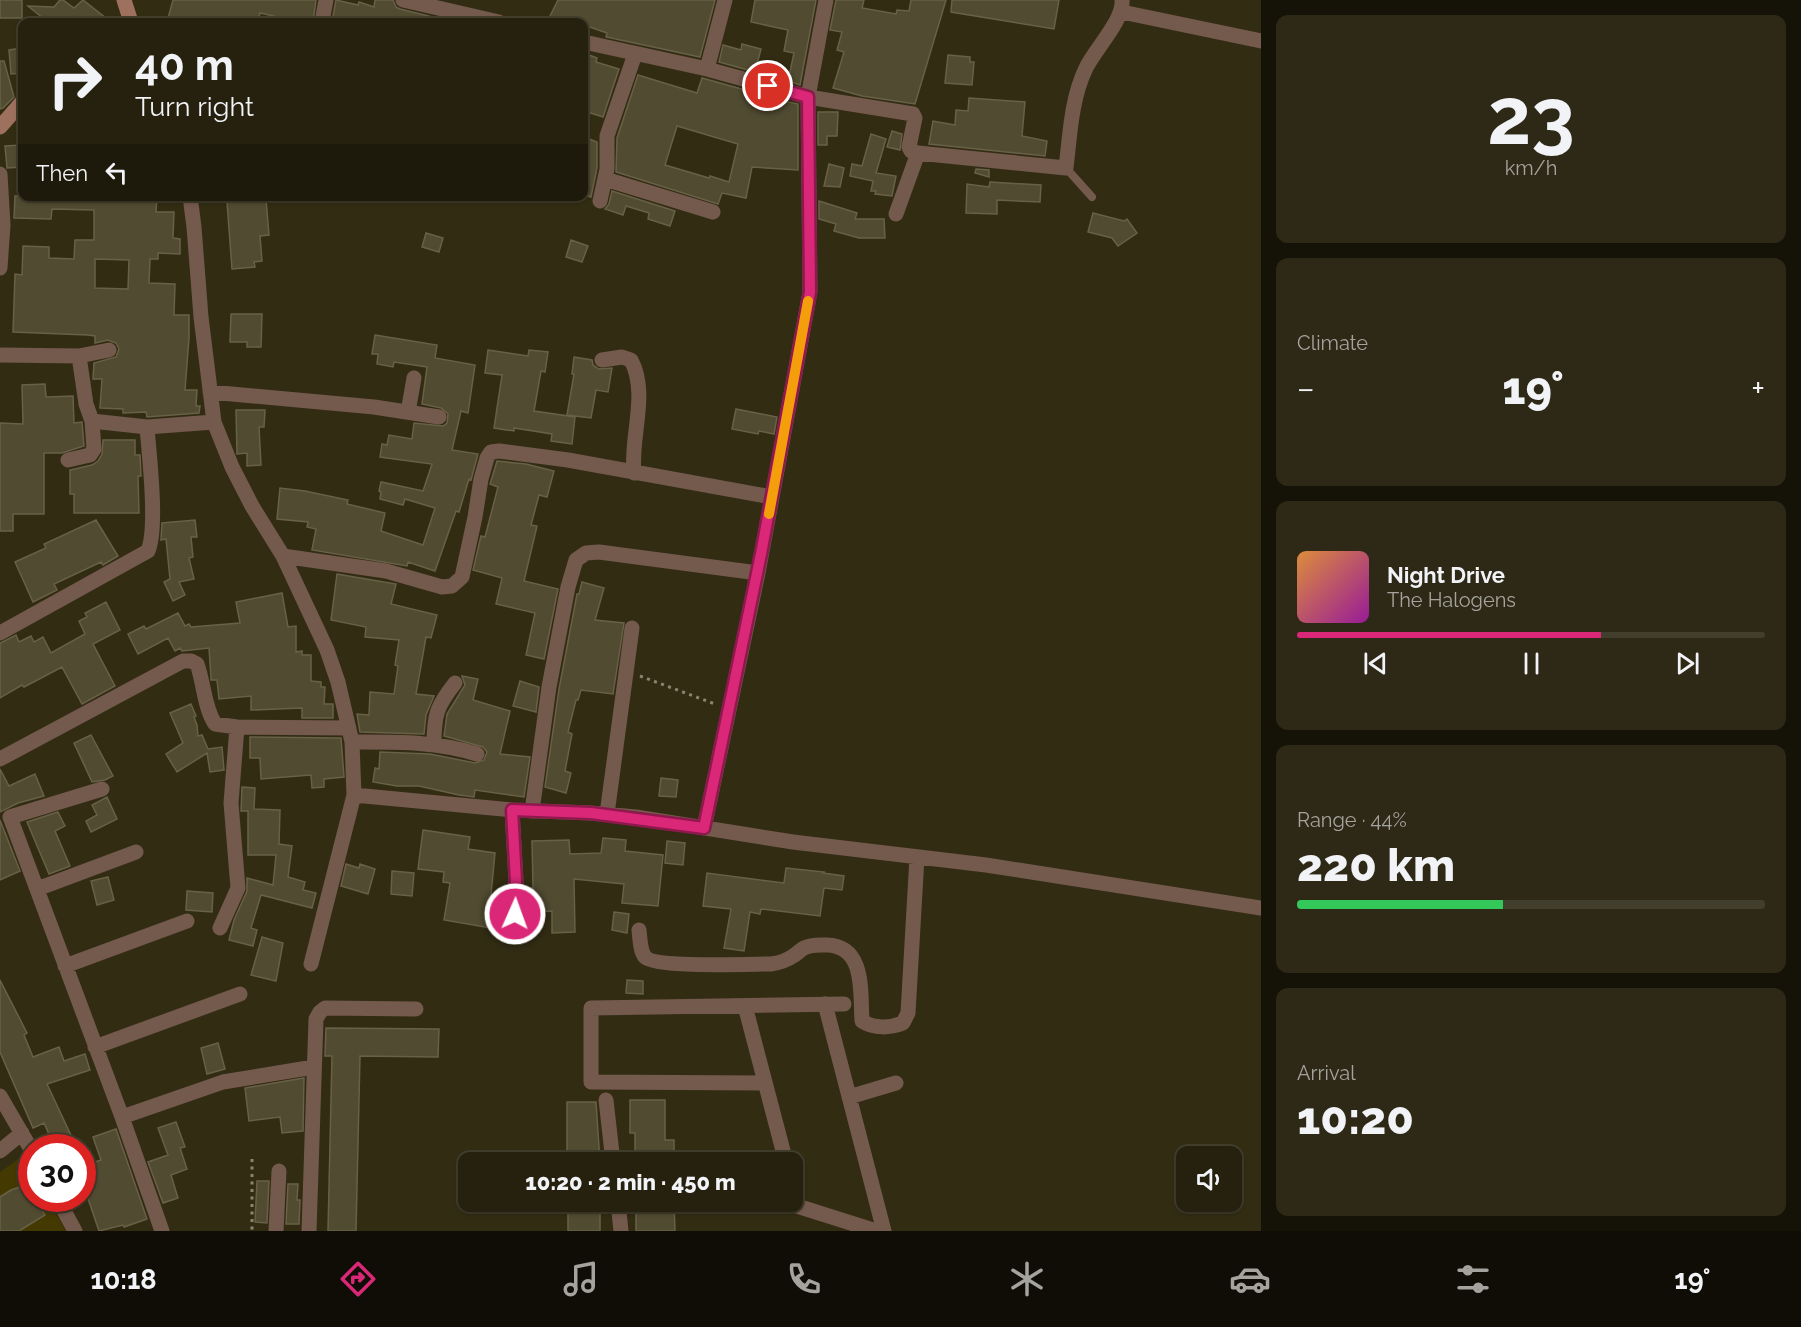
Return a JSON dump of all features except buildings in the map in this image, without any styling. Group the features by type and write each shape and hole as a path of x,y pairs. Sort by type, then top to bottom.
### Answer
{"street":[{"path":"124,0 130,18"},
{"path":"323,18 326,0"},
{"path":"404,0 478,18"},
{"path":"707,69 725,0"},
{"path":"704,828 758,573 810,292 808,97 826,0"},
{"path":"588,43 707,69 808,97 913,114 915,118 909,147 911,151 918,153 1066,168 1074,104 1085,71 1122,6 1261,41"},
{"path":"600,201 605,179 607,136 634,54"},
{"path":"0,127 18,107"},
{"path":"896,214 918,153"},
{"path":"0,174 3,225 0,268"},
{"path":"605,179 713,212"},
{"path":"191,201 214,422 242,486 284,556 327,650 338,682 351,735 354,795 310,964"},
{"path":"0,355 80,356 109,350"},
{"path":"68,460 90,454 93,449 92,421 86,404 80,356"},
{"path":"602,360 622,357 631,360 635,368 638,422 633,452 634,473"},
{"path":"408,412 414,378"},
{"path":"210,392 439,417"},
{"path":"92,421 147,427 214,422"},
{"path":"0,633 142,556 148,550 151,538 151,489 147,427"},
{"path":"284,556 386,571 442,586 452,586 462,576 487,458 491,452 499,451 568,460 772,497"},
{"path":"532,811 549,687 568,587 576,560 585,553 599,552 758,573"},
{"path":"607,814 632,628"},
{"path":"0,759 183,661 197,664 211,717 215,724 434,744 451,746 477,754"},
{"path":"434,744 434,728 440,702 455,683"},
{"path":"220,928 238,888 231,803 237,727"},
{"path":"102,789 10,817 162,1231"},
{"path":"354,795 512,810 607,814 793,842 986,865 1261,908"},
{"path":"512,810 516,881 515,932"},
{"path":"37,889 136,852"},
{"path":"639,930 642,951 646,957 653,962 671,964 771,964 793,956 802,948 814,945 838,945 847,950 858,968 862,1021 870,1026 894,1027 903,1023 908,1013 917,857"},
{"path":"65,966 187,921"},
{"path":"95,1047 240,994"},
{"path":"825,1004 884,1231"},
{"path":"765,1083 591,1082 591,1008 844,1004"},
{"path":"745,1006 783,1152"},
{"path":"309,1231 316,1019 325,1008 416,1009"},
{"path":"122,1117 223,1082 314,1067"},
{"path":"849,1097 896,1083"},
{"path":"0,1096 22,1133 0,1150"},
{"path":"606,1100 612,1152"},
{"path":"276,1231 279,1171"},
{"path":"803,1208 876,1231"},
{"path":"65,1212 75,1231"},
{"path":"619,1212 621,1231"}],"lane":[{"path":"1066,168 1074,174 1080,185 1092,197"}],"path":[{"path":"627,671 729,710"},
{"path":"252,1159 252,1231"}],"shaded area":[{"path":"18,1159 18,1212 55,1212 66,1231 0,1231 0,1172"}],"slow traffic":[{"path":"769,514 808,301"}],"route":[{"path":"515,914 516,881 512,810 591,813 704,828 761,554 810,292 808,97 768,86"}]}
